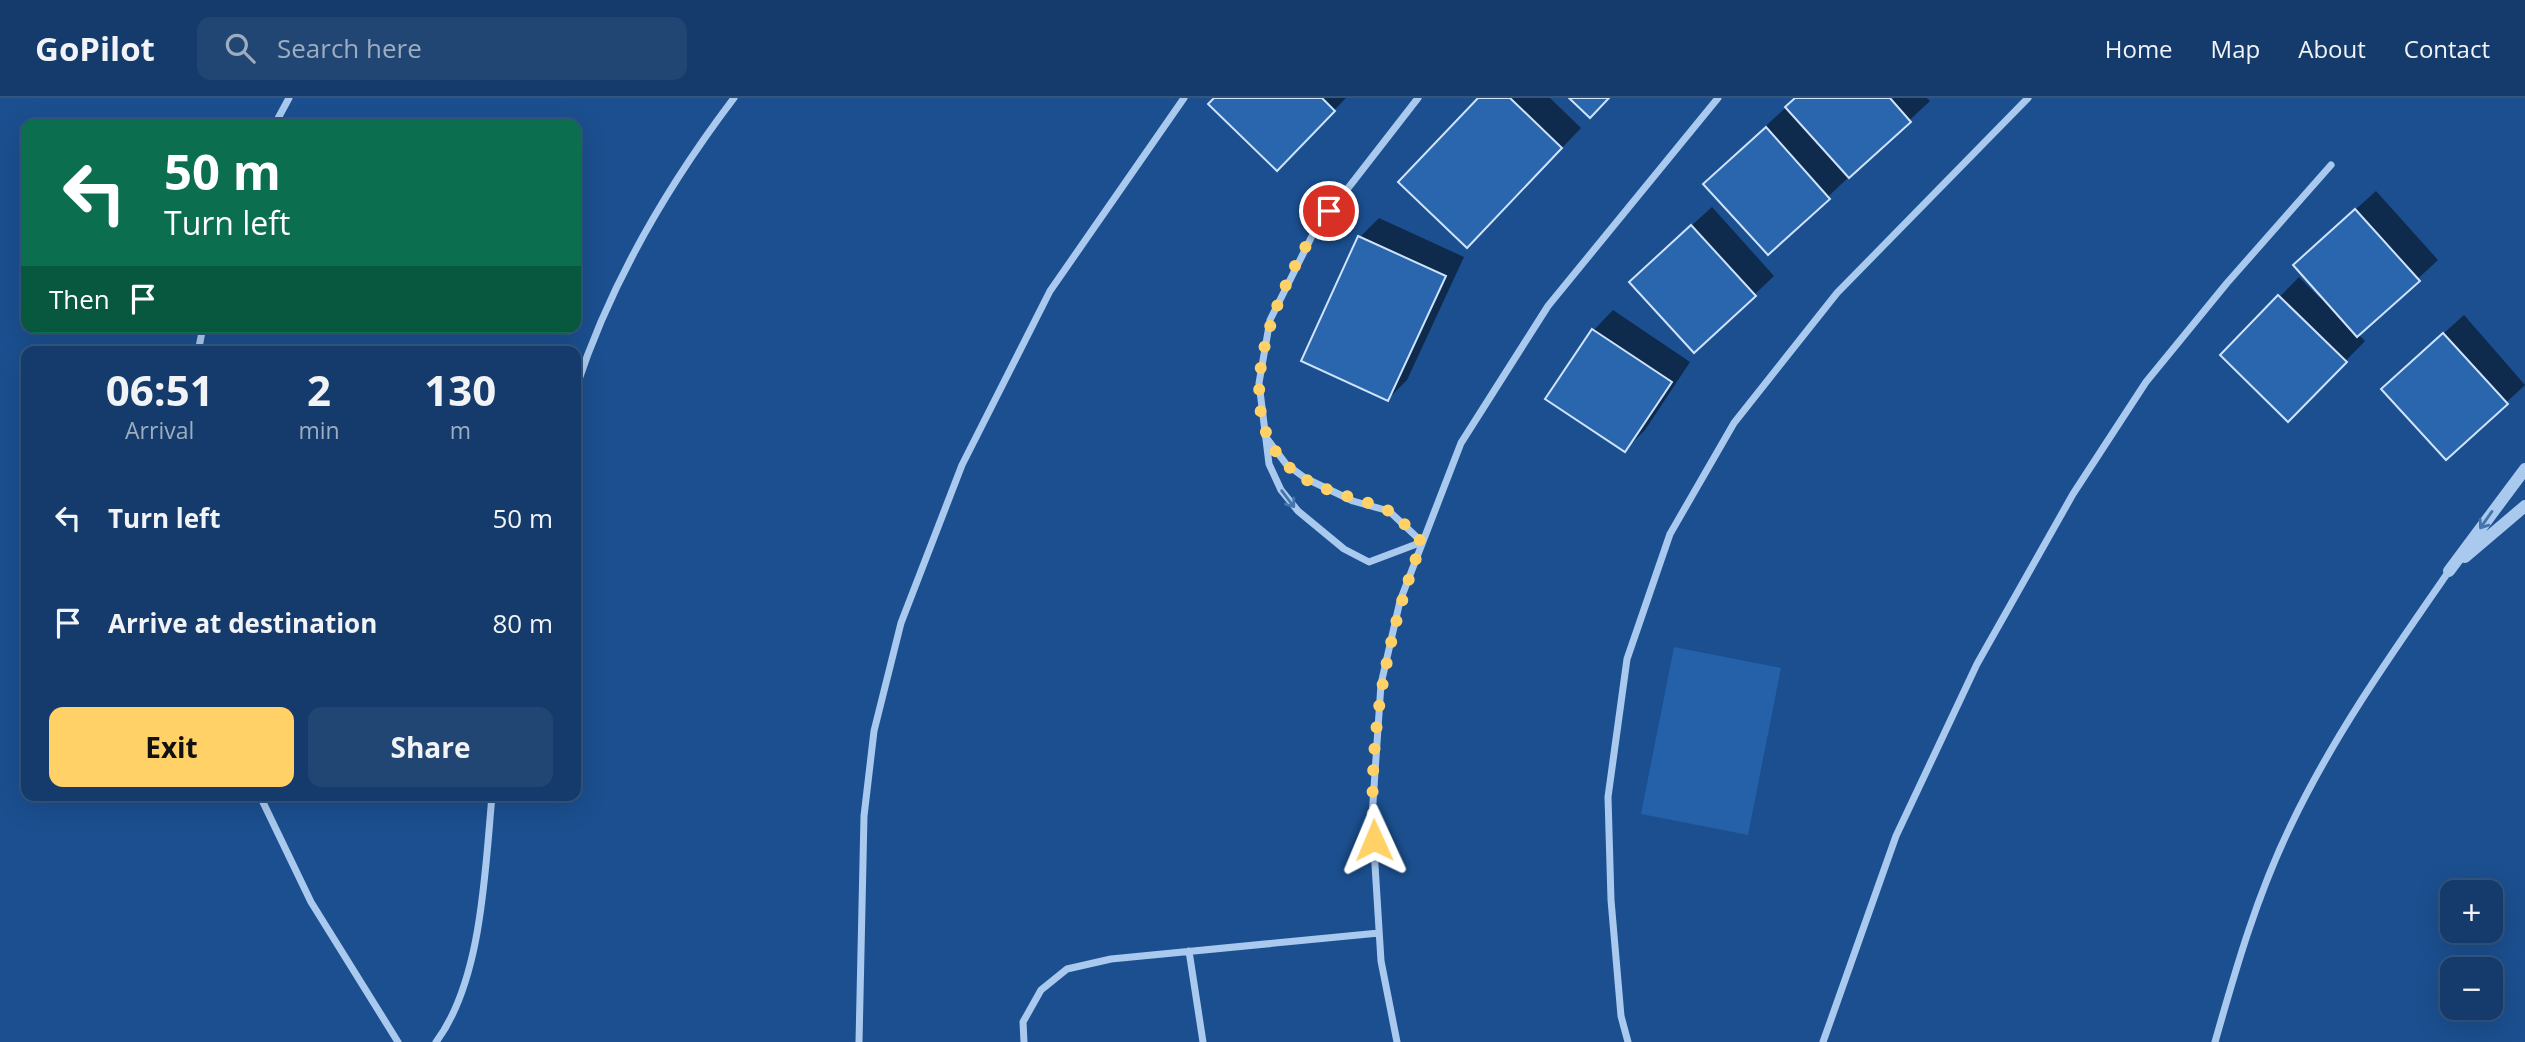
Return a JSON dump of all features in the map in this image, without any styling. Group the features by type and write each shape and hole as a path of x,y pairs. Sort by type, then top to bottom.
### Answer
{"street":[{"path":"278,119 289,98"},
{"path":"581,372 635,250 705,137 734,98"},
{"path":"859,1042 864,816 874,732 901,623 962,465 1050,291 1184,98"},
{"path":"1418,98 1314,232 1270,320 1259,383 1269,464 1281,490 1298,511 1344,549 1369,562 1422,542"},
{"path":"1397,1042 1381,961 1372,817 1381,684 1400,601 1461,443 1548,306 1718,98"},
{"path":"1628,1042 1621,1016 1611,900 1608,797 1627,659 1670,534 1734,423 1837,293 2028,98"},
{"path":"1822,1042 1896,836 1977,664 2073,494 2146,382 2227,283 2331,165"},
{"path":"1265,436 1286,464 1305,478 1353,501 1389,511 1422,542"},
{"path":"2215,1042 2249,927 2291,825 2373,680 2525,469"},
{"path":"2449,571 2525,506"},
{"path":"262,801 311,902 398,1042"},
{"path":"436,1042 457,1004 471,956 485,870 492,801"},
{"path":"1024,1042 1023,1021 1041,989 1067,969 1111,959 1380,933"},
{"path":"1189,951 1203,1042"}],"shaded area":[{"path":"1674,647 1781,668 1748,835 1641,814"}],"building":[{"path":"1214,98 1322,98 1335,111 1277,171 1208,104"},
{"path":"1478,98 1510,98 1562,148 1467,248 1398,182"},
{"path":"1569,98 1609,98 1590,118"},
{"path":"1795,98 1890,98 1911,122 1849,178 1785,107"},
{"path":"1766,127 1830,199 1768,255 1703,184"},
{"path":"2355,209 2420,281 2357,337 2293,265"},
{"path":"1691,225 1756,296 1694,353 1629,282"},
{"path":"1358,236 1446,276 1388,401 1301,361"},
{"path":"2278,295 2347,362 2288,422 2220,355"},
{"path":"1592,329 1672,382 1625,452 1545,399"},
{"path":"2443,333 2508,404 2446,460 2381,389"}],"route":[{"path":"1329,211 1314,232 1270,320 1259,383 1265,436 1286,464 1325,489 1353,501 1389,511 1422,542 1400,601 1381,684 1372,817 1374,840"}]}
